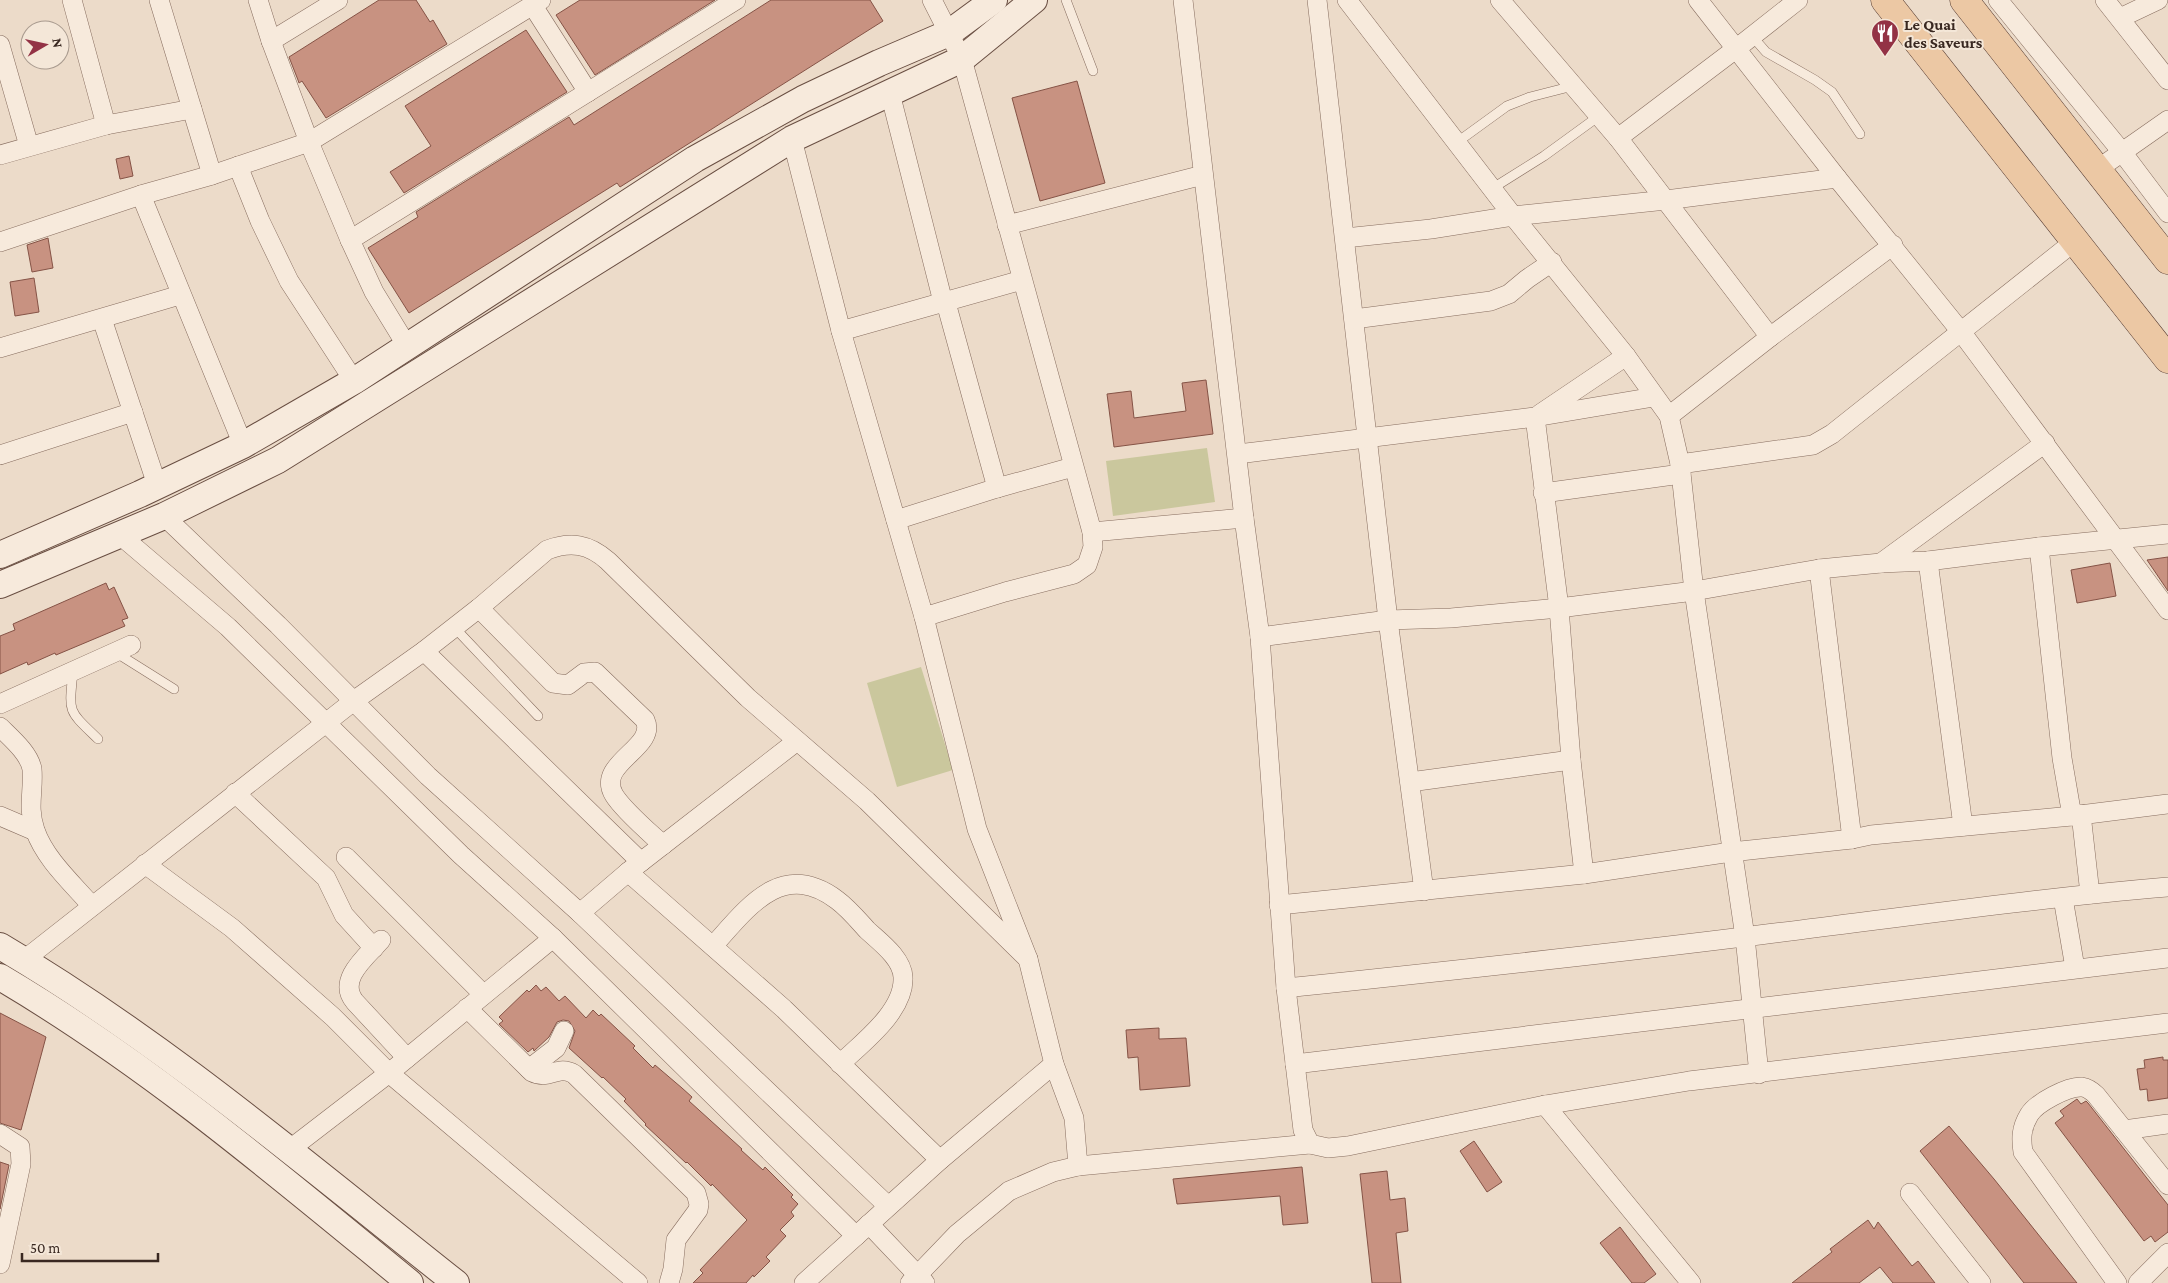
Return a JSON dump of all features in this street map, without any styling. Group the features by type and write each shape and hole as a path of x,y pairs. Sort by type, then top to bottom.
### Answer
{"main road":[{"path":"0,555 243,445 354,381 695,159 742,131 820,91 949,33 994,0"},
{"path":"0,585 164,516 278,460 792,139 962,60 1034,0"},
{"path":"1885,0 2168,359"},
{"path":"1964,0 2168,260"},
{"path":"0,946 56,979 168,1057 289,1150 456,1283"},
{"path":"0,977 39,1000 157,1079 280,1176 410,1283"}],"street":[{"path":"72,0 106,125"},
{"path":"159,0 212,175"},
{"path":"258,0 271,41 309,142 350,240 374,292 407,346"},
{"path":"271,41 338,0"},
{"path":"350,240 736,0"},
{"path":"924,617 1005,592 1074,574 1087,565 1092,547 1092,532 962,60 932,0"},
{"path":"1183,0 1238,454 1244,518 1260,637 1286,988 1303,1130 1310,1144"},
{"path":"1317,0 1388,620 1424,891"},
{"path":"1347,0 1513,216 1626,356 1669,416 1680,469 1694,591 1745,937 1759,1074"},
{"path":"1500,0 1618,138 1770,337"},
{"path":"1698,0 1837,178 1962,333 2168,610"},
{"path":"1618,138 1798,0"},
{"path":"1998,0 2122,152 2168,212"},
{"path":"2105,0 2168,80"},
{"path":"2120,18 2158,0"},
{"path":"0,242 141,195 212,175 309,142 537,3 588,92"},
{"path":"0,45 29,146"},
{"path":"890,93 943,302 948,310 997,488"},
{"path":"0,154 106,125 192,109"},
{"path":"2098,170 2168,120"},
{"path":"792,139 841,331 924,617 977,829 1028,959 1054,1064 1074,1118 1078,1166"},
{"path":"238,166 260,221 289,281 354,381"},
{"path":"1007,225 1203,176"},
{"path":"1345,238 1431,229 1513,216 1666,200 1837,178"},
{"path":"141,195 243,445"},
{"path":"1544,493 1813,445 1832,434 1962,333 2075,241"},
{"path":"1669,416 1770,337 1893,246"},
{"path":"1354,319 1491,301 1509,294 1527,278 1552,262"},
{"path":"841,331 1022,280"},
{"path":"0,348 102,319 180,294"},
{"path":"102,319 157,485"},
{"path":"1535,418 1626,356"},
{"path":"1238,454 1535,418 1654,397"},
{"path":"0,455 133,412"},
{"path":"1535,418 1559,608 1571,760 1584,874"},
{"path":"1881,563 2045,443"},
{"path":"896,520 997,488 1073,467"},
{"path":"164,516 355,700 428,776 580,913 888,1206"},
{"path":"1092,532 1244,518"},
{"path":"120,534 228,627 461,855 918,1281 957,1234 1009,1191 1053,1172 1078,1166 1310,1144 1328,1148 1348,1146 1545,1105 1690,1081 2168,1023"},
{"path":"1260,637 1388,620 1451,618 1559,608 1694,591 1819,569 1928,561 2039,547 2168,534"},
{"path":"24,960 326,722 424,651 479,608 547,550 566,545 586,546 603,557 748,698 866,801 1028,959"},
{"path":"2039,547 2062,758 2077,815 2090,894"},
{"path":"1928,561 1963,826"},
{"path":"1819,569 1852,839"},
{"path":"479,608 553,683 568,686 584,674 595,672 645,720 648,729 645,737 614,770 610,782 617,799 663,845"},
{"path":"0,704 123,648"},
{"path":"424,651 713,946 784,1009 940,1160"},
{"path":"0,727 26,755 32,768 30,812 35,831 48,855 92,906"},
{"path":"580,913 634,867 797,741"},
{"path":"1410,782 1571,760"},
{"path":"235,794 326,878 344,915 378,943 351,975 348,986 349,992 355,1002 407,1058"},
{"path":"1279,905 1584,874 1731,852 1852,839 1871,835 2168,804"},
{"path":"0,816 35,831"},
{"path":"346,857 484,994"},
{"path":"145,864 238,933 333,1017 389,1073 638,1283"},
{"path":"713,946 759,899 780,886 807,884 837,900 897,959 903,977 894,1012 840,1064"},
{"path":"1286,988 1552,960 1745,937 1880,918 2168,887"},
{"path":"2063,898 2075,968"},
{"path":"289,1150 389,1073 552,938"},
{"path":"1295,1064 2168,958"},
{"path":"467,1008 529,1070 542,1076 560,1070 574,1074 696,1193 700,1204 698,1210 676,1240 673,1269 669,1283"},
{"path":"529,1070 556,1048 564,1031"},
{"path":"804,1283 940,1160 1054,1064"},
{"path":"2117,1283 2023,1152 2021,1136 2029,1114 2049,1098 2081,1087 2089,1089 2096,1094 2168,1185"},
{"path":"1545,1105 1692,1283"},
{"path":"2124,1130 2168,1124"},
{"path":"0,1134 20,1147 21,1164 0,1264"},
{"path":"1910,1193 1981,1283"},
{"path":"2138,1283 2168,1253"}],"lane":[{"path":"1066,0 1093,71"},
{"path":"1752,36 1766,52 1832,92 1860,134"},
{"path":"1456,142 1507,106 1530,97 1573,86"},
{"path":"1493,188 1544,156 1598,116"},
{"path":"454,627 538,716"},
{"path":"123,648 174,689"},
{"path":"73,671 70,706 73,714 98,739"}],"shaded area":[{"path":"1207,448 1215,502 1113,516 1106,461"},
{"path":"921,667 953,770 897,787 867,683"}],"building":[{"path":"379,0 416,0 430,22 433,20 447,44 326,118 302,81 299,83 289,57"},
{"path":"580,0 715,0 595,75 556,15"},
{"path":"771,0 870,0 883,21 620,187 617,183 409,313 368,248 418,217 416,212 569,117 574,125"},
{"path":"526,30 567,92 404,193 390,172 431,146 405,106"},
{"path":"1077,81 1105,183 1040,201 1012,98"},
{"path":"129,156 133,176 120,179 116,159"},
{"path":"48,238 53,268 32,272 27,245"},
{"path":"34,278 39,312 15,316 10,282"},
{"path":"1206,380 1213,434 1114,447 1107,394 1131,391 1134,418 1186,411 1182,383"},
{"path":"2168,557 2168,591 2147,560"},
{"path":"2110,563 2116,596 2077,603 2071,570"},
{"path":"106,583 109,590 114,587 128,618 122,620 125,626 56,655 55,653 28,665 27,662 0,674 0,636 15,630 13,624"},
{"path":"536,985 541,991 546,987 559,1001 565,996 586,1018 593,1010 599,1016 601,1014 635,1046 633,1048 653,1068 655,1065 692,1097 689,1101 763,1170 765,1167 793,1195 791,1197 798,1204 791,1212 794,1216 780,1230 786,1236 766,1257 770,1261 746,1283 693,1283 703,1273 700,1270 747,1220 712,1184 711,1186 645,1125 624,1101 626,1099 569,1048 575,1031 569,1021 557,1022 549,1037 534,1051 533,1048 528,1052 499,1024 503,1021 499,1017 527,990 529,992"},
{"path":"0,1013 46,1037 21,1130 0,1123"},
{"path":"1159,1028 1159,1039 1186,1038 1190,1086 1140,1090 1138,1057 1128,1058 1126,1030"},
{"path":"2163,1057 2163,1060 2168,1060 2168,1098 2148,1101 2147,1089 2140,1090 2137,1069 2145,1068 2144,1060"},
{"path":"2077,1099 2081,1104 2086,1101 2088,1103 2168,1205 2168,1232 2155,1242 2151,1236 2144,1241 2055,1123 2064,1116 2060,1111"},
{"path":"1949,1126 2077,1283 2024,1283 1920,1151"},
{"path":"1474,1141 1502,1182 1487,1192 1460,1151"},
{"path":"0,1162 9,1165 0,1209"},
{"path":"1302,1167 1308,1223 1283,1225 1280,1196 1177,1204 1173,1179"},
{"path":"1387,1171 1390,1200 1405,1198 1408,1231 1396,1233 1401,1283 1372,1283 1360,1174"},
{"path":"1868,1220 1874,1229 1878,1222 1912,1266 1918,1261 1935,1283 1893,1283 1880,1267 1859,1283 1792,1283 1832,1252 1830,1249"},
{"path":"1620,1227 1656,1274 1644,1283 1632,1283 1600,1243"}],"place":[{"name":"Le Quai des Saveurs","path":"1885,57"}]}
